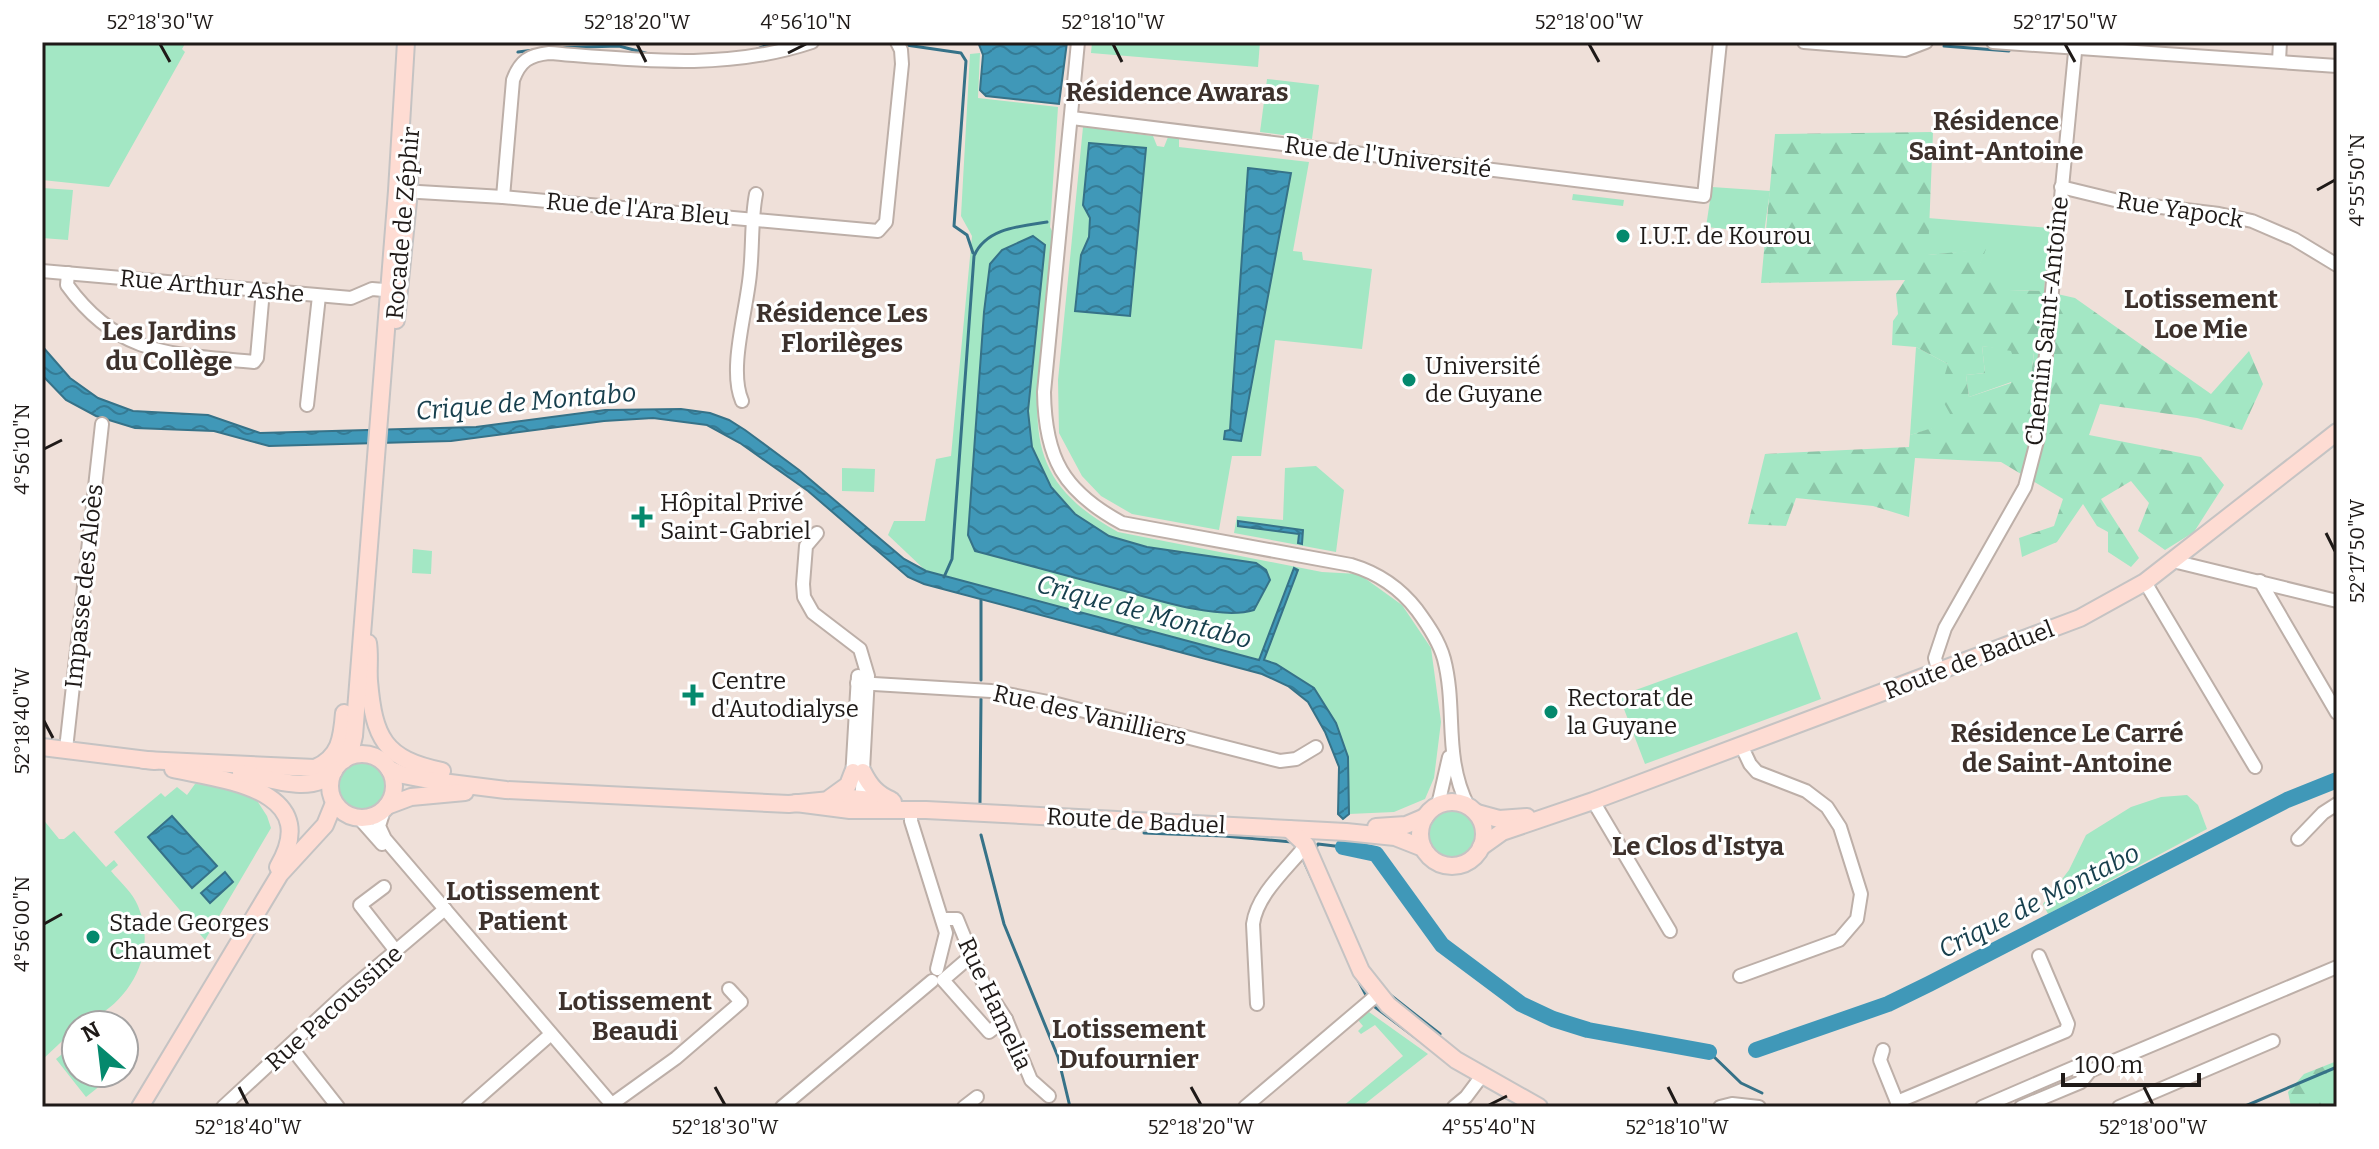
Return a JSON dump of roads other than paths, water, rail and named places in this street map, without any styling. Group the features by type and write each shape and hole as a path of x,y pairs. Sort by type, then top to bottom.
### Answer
{"main road":[{"name":"Rocade de Zéphir","path":"403,191 406,42"},
{"name":"Rocade de Zéphir","path":"339,765 351,749 354,736 357,666 380,403 393,346 389,291 403,191 414,42"},
{"name":"Route de Baduel","path":"1481,847 1502,832 1593,801 2080,618 2145,582 2337,432"},
{"path":"144,760 315,768 323,764 339,748 342,737 350,651 363,602"},
{"path":"363,602 369,679 380,735 386,746 394,755 422,767 531,792"},
{"name":"Rocade de Zéphir","path":"357,666 369,734 385,764"},
{"path":"42,747 310,784 321,782 339,765 358,754 385,764 394,788 385,808 372,817 357,818 336,828 273,889"},
{"path":"144,760 333,801"},
{"path":"144,760 263,791 273,798 285,816 289,836 285,854 236,941 231,957"},
{"name":"Route de Baduel","path":"385,764 403,775 506,790 856,804 1346,832 1395,837 1423,848"},
{"path":"339,765 330,790 333,801 346,814 357,818"},
{"path":"830,798 848,785 858,772 881,796 911,807"},
{"name":"Route de Baduel","path":"385,808 404,799 431,794 506,790"},
{"name":"Route de Baduel","path":"796,803 830,798 856,804"},
{"path":"140,1107 289,861 325,825 333,801"},
{"path":"1453,802 1472,809 1484,833 1481,847 1464,864 1451,866 1435,861 1423,848 1420,833 1425,817 1438,805 1453,802"},
{"name":"Route de Baduel","path":"1472,809 1499,819 1560,812"},
{"name":"Route de Baduel","path":"1346,832 1406,825 1425,817"},
{"path":"1289,829 1306,845 1357,961 1378,994 1456,1060 1481,1077 1539,1107"},
{"path":"1306,845 1327,831"}],"street":[{"path":"503,197 513,80 517,68 534,54 673,63 747,58 812,42"},
{"name":"Rue de l'Ara Bleu","path":"403,191 503,197 878,231 886,222 902,64 897,42"},
{"path":"1078,42 1044,392 1050,448 1060,468 1076,491 1098,510 1122,523 1368,570 1389,582 1412,603 1429,625 1441,649 1447,673 1450,742 1456,775 1472,809"},
{"name":"Rue de l'Université","path":"1072,118 1704,196 1720,42"},
{"path":"1804,42 1905,50 1926,42"},
{"path":"1993,42 2337,66"},
{"path":"2279,61 2280,42"},
{"name":"Chemin Saint-Antoine","path":"1939,672 1935,658 1945,628 2018,500 2032,466 2038,437 2076,46"},
{"name":"Rue Yapock","path":"2061,187 2127,203 2252,221 2294,239 2337,265"},
{"path":"742,401 736,383 736,370 747,305 751,221 756,194"},
{"name":"Rue Arthur Ashe","path":"42,271 351,298 372,289 389,291"},
{"path":"68,273 67,285 79,303 99,322 133,343 156,350 254,362 257,358 263,290"},
{"path":"307,405 319,296"},
{"name":"Impasse des Aloès","path":"66,749 102,424"},
{"path":"817,533 806,546 804,597 813,613 856,645 863,658 856,804"},
{"path":"2173,561 2337,601"},
{"path":"2260,581 2337,713"},
{"path":"2145,582 2255,767"},
{"name":"Rue des Vanilliers","path":"862,683 991,691 1053,703 1280,761 1296,759 1316,747"},
{"path":"1438,805 1450,742"},
{"path":"1740,976 1839,940 1857,919 1861,894 1840,827 1827,807 1806,791 1757,772 1741,745"},
{"path":"1593,801 1670,931"},
{"path":"2298,839 2323,813 2337,804"},
{"path":"782,1107 934,975 946,933 911,821 911,807"},
{"path":"385,808 380,821 381,832 613,1106 676,1058 741,1002 729,989"},
{"path":"357,818 387,850 420,878"},
{"path":"1257,1004 1253,924 1256,911 1265,895 1306,845"},
{"path":"384,887 360,905 396,951"},
{"name":"Rue Pacoussine","path":"223,1107 445,909"},
{"name":"Rue Hamelia","path":"942,919 957,919 984,985 1006,1019 1031,1080 1049,1096"},
{"path":"971,956 943,980 989,1032 1006,1019"},
{"path":"1883,1050 1880,1060 1898,1104 2066,1031 2068,1024 2039,956"},
{"path":"2021,1107 2081,1082 2090,1071 2337,967"},
{"path":"1245,1107 1378,994"},
{"path":"468,1107 551,1034"},
{"path":"2119,1107 2273,1041"},
{"path":"290,1046 338,1107"},
{"path":"1982,1107 2075,1067 2090,1071"},
{"path":"1454,1107 1470,1102 1481,1077"},
{"path":"964,1107 977,1097"},
{"path":"1720,1107 1732,1104 1759,1107"}],"water":[{"path":"978,42 1067,42 1059,104 986,96 980,90 983,55"},
{"path":"1089,143 1146,148 1130,316 1075,311 1081,255 1089,237 1090,218 1083,205"},
{"path":"1248,168 1291,173 1241,441 1224,439 1225,431 1230,430"},
{"path":"1033,236 1045,245 1028,411 1032,447 1051,487 1075,514 1109,536 1147,547 1256,563 1266,570 1270,580 1254,610 1222,613 1184,607 975,551 968,535 990,264 1002,250"},
{"path":"42,346 70,378 98,398 133,411 208,415 260,433 476,427 605,410 681,409 710,413 745,430 799,470 904,559 926,571 1259,660 1294,568 1298,570 1264,660 1314,688 1336,723 1348,757 1349,814 1343,819 1338,814 1339,767 1325,732 1308,702 1288,686 1262,674 924,584 908,577 808,491 740,443 707,425 653,418 604,421 451,441 269,446 214,431 135,428 96,416 66,400 42,375"},
{"path":"1238,521 1303,530 1302,544 1298,543 1299,534 1238,526"},
{"path":"172,816 217,866 192,888 148,837"},
{"path":"225,872 233,882 210,903 201,893"}],"waterway":[{"path":"755,50 775,42"},
{"path":"904,42 906,45 961,53 966,61 954,226 967,235 973,253"},
{"path":"550,48 619,46 649,54"},
{"path":"1944,46 2009,51"},
{"path":"518,52 534,50"},
{"path":"660,55 697,55"},
{"path":"944,577 952,559 974,256 987,239 996,234 1047,222"},
{"path":"981,600 981,680"},
{"path":"980,803 981,699"},
{"name":"Crique de Montabo","path":"1756,1050 1888,1004 2287,800 2337,780"},
{"path":"1144,833 1292,842"},
{"path":"981,835 1004,924 1058,1057 1070,1107"},
{"path":"1314,851 1318,844 1343,847"},
{"name":"Crique de Montabo","path":"1343,847 1376,854 1442,945 1521,1004 1553,1019 1588,1030 1709,1052"},
{"path":"1302,857 1312,879"},
{"path":"1358,980 1366,995"},
{"path":"1389,994 1440,1034"},
{"path":"1375,1007 1424,1044"},
{"path":"1709,1052 1741,1083 1762,1093"},
{"path":"2243,1107 2337,1067"}],"place":[{"name":"I.U.T. de Kourou","path":"1623,236"},
{"name":"Université de Guyane","path":"1409,380"},
{"name":"Hôpital Privé Saint-Gabriel","path":"642,517"},
{"name":"Centre d'Autodialyse","path":"693,695"},
{"name":"Rectorat de la Guyane","path":"1551,712"},
{"name":"Stade Georges Chaumet","path":"93,937"}],"district":[{"name":"Résidence Awaras","path":"1177,92"},
{"name":"Résidence Saint-Antoine","path":"1996,136"},
{"name":"Lotissement Loe Mie","path":"2201,314"},
{"name":"Résidence Les Florilèges","path":"842,328"},
{"name":"Les Jardins du Collège","path":"169,346"},
{"name":"Résidence Le Carré de Saint-Antoine","path":"2067,748"},
{"name":"Le Clos d'Istya","path":"1698,846"},
{"name":"Lotissement Patient","path":"523,906"},
{"name":"Lotissement Beaudi","path":"635,1016"},
{"name":"Lotissement Dufournier","path":"1129,1044"}]}
